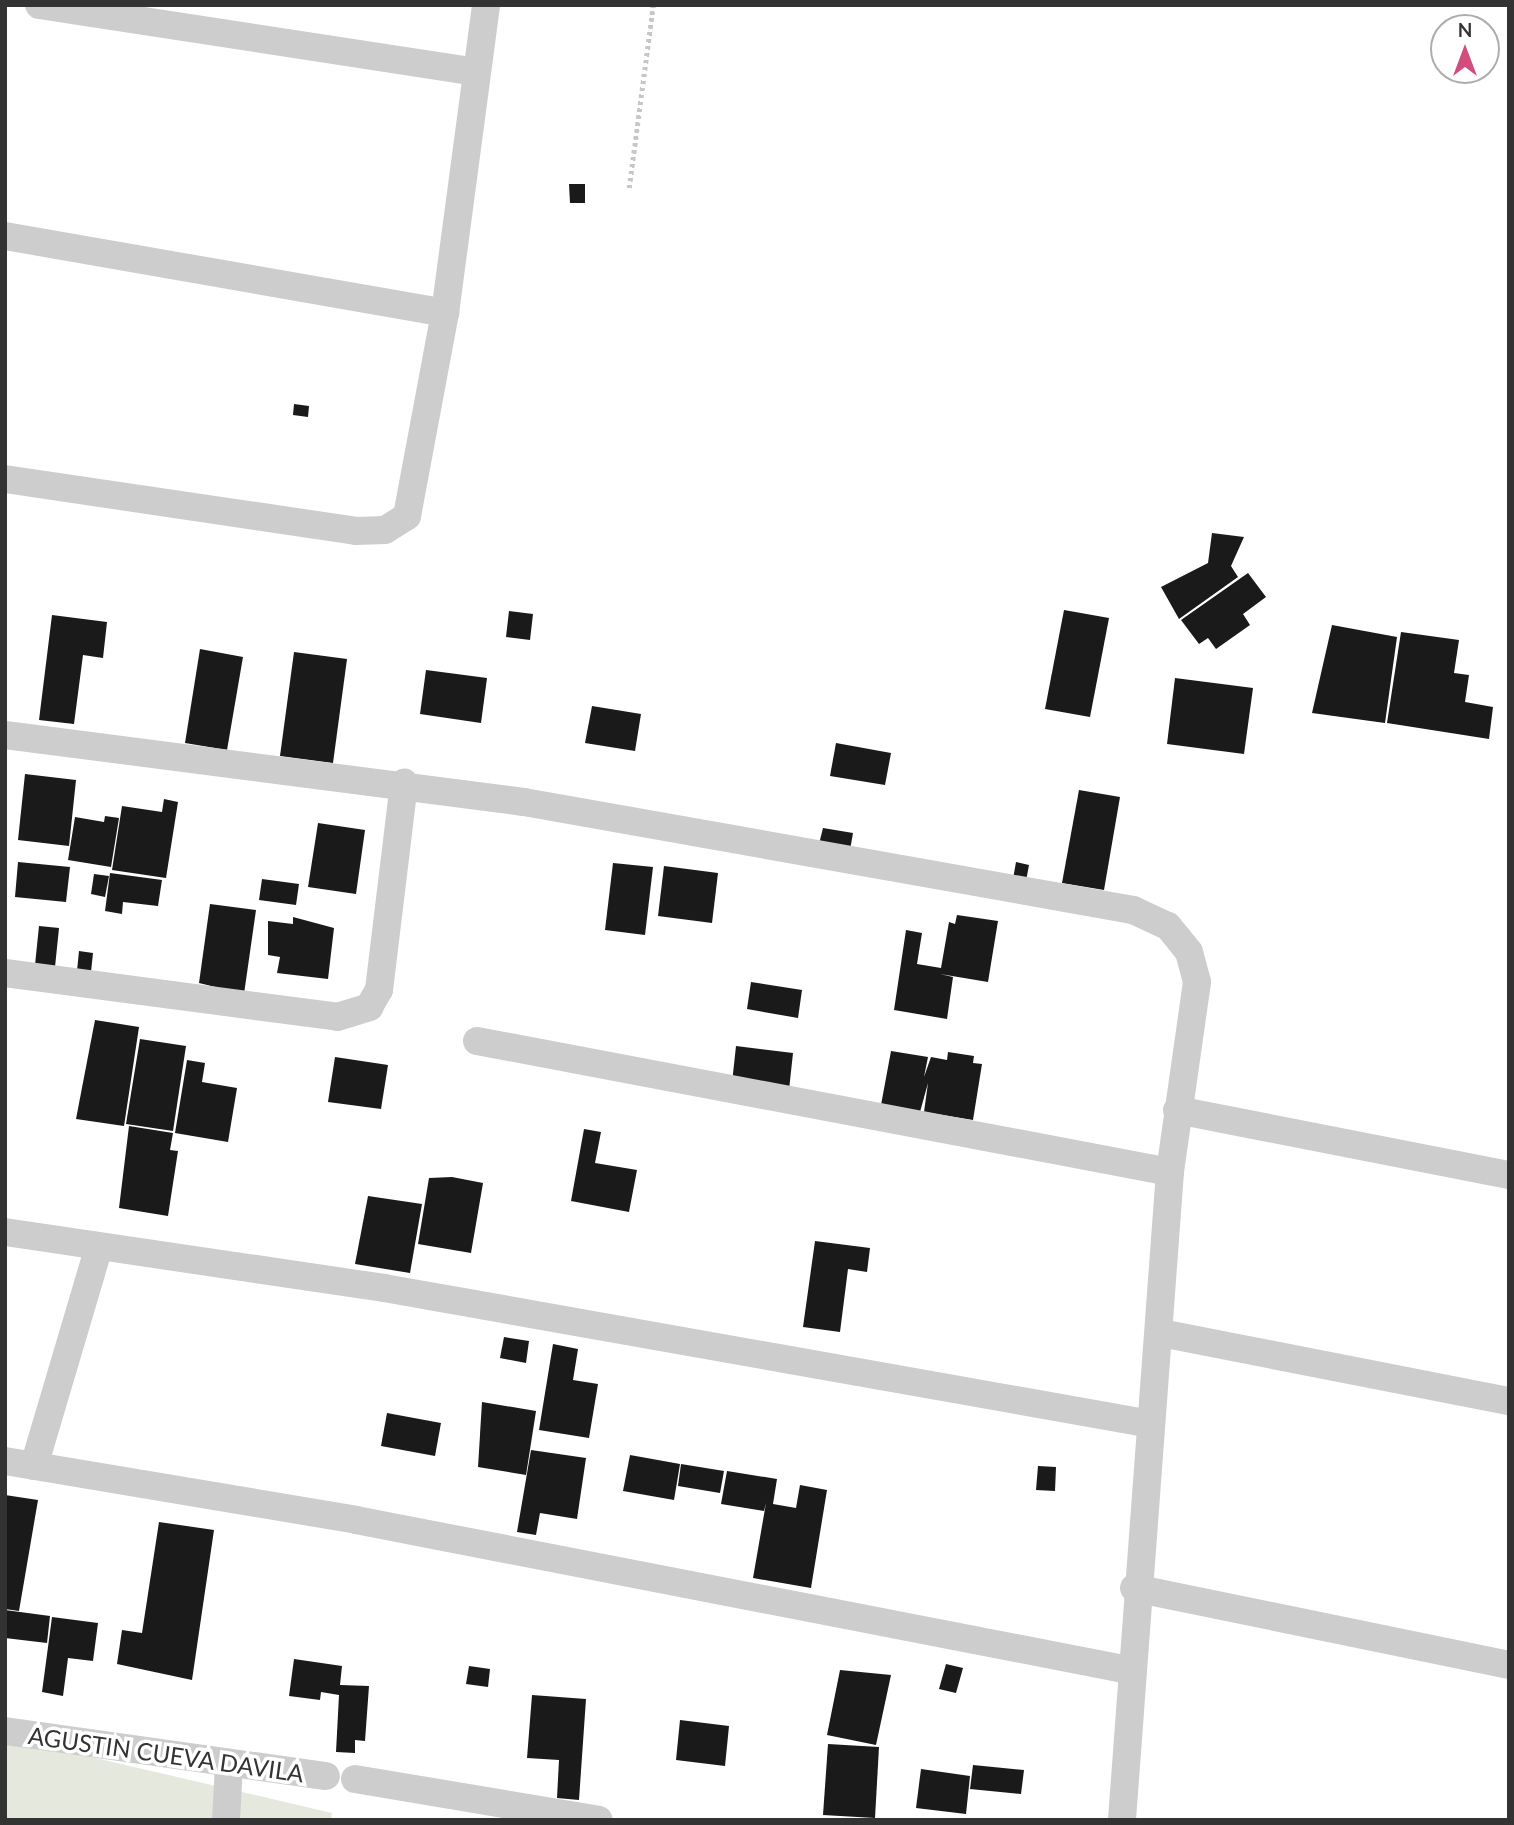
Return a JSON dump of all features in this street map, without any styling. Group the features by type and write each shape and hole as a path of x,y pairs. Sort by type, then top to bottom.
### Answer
{"street":[{"path":"38,5 476,72"},
{"path":"5,479 356,531 385,530 407,516 445,313 486,5"},
{"path":"5,236 445,313"},
{"path":"5,735 404,782 1151,915 1181,939 1198,982 1177,1110 1170,1172 1161,1333 1135,1588 1122,1820"},
{"path":"5,973 337,1017 369,1007 379,990 404,782"},
{"path":"477,1041 1170,1172"},
{"path":"1177,1110 1509,1175"},
{"path":"5,1232 384,1288 1151,1424"},
{"path":"34,1466 99,1246"},
{"path":"1161,1333 1509,1401"},
{"path":"5,1461 356,1520 1129,1670"},
{"path":"1135,1588 1509,1665"},
{"name":"AGUSTIN CUEVA DAVILA","path":"5,1731 229,1765 326,1776"},
{"path":"226,1820 229,1765"},
{"path":"355,1779 465,1809 600,1820"}],"path":[{"path":"629,188 653,5"}],"shaded area":[{"path":"5,1737 332,1813 331,1820 5,1820"}],"building":[{"path":"569,184 585,184 585,203 570,203"},
{"path":"294,404 309,406 308,417 293,415"},
{"path":"1212,533 1244,537 1231,566 1238,577 1179,619 1161,587 1208,563"},
{"path":"1248,573 1266,597 1243,614 1250,625 1216,649 1208,638 1199,644 1181,620"},
{"path":"1064,610 1109,618 1090,717 1045,709"},
{"path":"509,611 533,614 530,640 506,637"},
{"path":"52,615 107,622 103,658 83,655 74,724 39,720"},
{"path":"1332,625 1397,637 1385,723 1312,713"},
{"path":"1401,632 1459,640 1454,673 1469,675 1465,702 1493,707 1489,739 1387,723"},
{"path":"200,649 243,657 227,750 185,743"},
{"path":"294,652 347,659 333,763 280,756"},
{"path":"426,670 487,678 481,723 420,714"},
{"path":"1175,678 1253,688 1244,754 1167,744"},
{"path":"592,706 641,714 635,751 585,743"},
{"path":"836,743 891,753 885,785 830,776"},
{"path":"25,774 76,780 69,846 18,840"},
{"path":"1079,790 1120,797 1104,890 1062,883"},
{"path":"164,799 178,802 166,878 112,870 122,806 162,812"},
{"path":"105,816 119,818 111,867 68,860 75,817 104,822"},
{"path":"318,823 365,830 356,894 308,887"},
{"path":"823,828 853,833 850,850 819,844"},
{"path":"18,862 70,867 66,902 15,897"},
{"path":"1016,862 1029,865 1026,881 1013,879"},
{"path":"613,863 653,867 645,935 605,930"},
{"path":"664,866 718,873 712,923 658,916"},
{"path":"110,873 162,880 158,906 123,902 122,914 105,911"},
{"path":"94,874 109,876 105,897 91,894"},
{"path":"262,879 299,884 296,905 259,900"},
{"path":"210,904 256,910 244,994 199,983"},
{"path":"957,915 998,921 988,982 940,974 953,977 947,1019 894,1010 906,930 922,933 917,964 941,968 949,922 955,924"},
{"path":"293,917 334,928 328,979 277,973 280,957 268,955 268,921 293,924"},
{"path":"39,926 59,928 55,967 35,965"},
{"path":"79,951 93,953 91,972 77,971"},
{"path":"751,982 802,990 798,1018 747,1009"},
{"path":"95,1020 139,1027 124,1126 76,1119"},
{"path":"140,1039 186,1046 173,1131 126,1124"},
{"path":"736,1046 793,1053 789,1090 732,1083"},
{"path":"891,1051 928,1057 924,1077 931,1057 947,1060 948,1052 974,1056 973,1063 982,1064 973,1120 924,1112 928,1083 920,1112 881,1105"},
{"path":"335,1057 388,1065 381,1109 328,1102"},
{"path":"187,1060 205,1063 202,1082 237,1088 228,1142 175,1133"},
{"path":"129,1126 173,1133 170,1150 178,1151 168,1216 119,1208"},
{"path":"584,1129 601,1132 595,1163 637,1170 629,1212 571,1201"},
{"path":"452,1177 483,1183 471,1253 418,1244 429,1178"},
{"path":"368,1196 422,1204 410,1273 355,1264"},
{"path":"815,1241 870,1248 867,1272 848,1269 840,1332 803,1327"},
{"path":"504,1337 529,1341 526,1363 500,1358"},
{"path":"553,1344 578,1349 573,1380 598,1384 589,1438 539,1430"},
{"path":"482,1402 536,1411 526,1475 478,1467"},
{"path":"387,1413 441,1423 435,1456 381,1446"},
{"path":"531,1450 586,1458 577,1519 540,1513 536,1535 517,1532"},
{"path":"630,1455 680,1464 674,1500 623,1491"},
{"path":"681,1464 724,1471 720,1493 678,1486"},
{"path":"1038,1466 1056,1467 1055,1491 1036,1490"},
{"path":"727,1471 777,1479 773,1504 796,1508 800,1485 827,1490 811,1588 753,1578 766,1503 764,1511 721,1504"},
{"path":"5,1495 38,1500 19,1611 5,1609"},
{"path":"159,1522 214,1530 192,1680 117,1664 122,1630 142,1633"},
{"path":"5,1610 50,1616 47,1643 5,1638"},
{"path":"52,1617 98,1623 93,1661 68,1658 63,1696 42,1692"},
{"path":"294,1659 342,1666 340,1685 369,1686 365,1741 355,1740 355,1753 336,1752 339,1695 321,1692 320,1700 289,1696"},
{"path":"946,1664 963,1668 956,1693 939,1689"},
{"path":"469,1666 490,1669 488,1687 466,1684"},
{"path":"840,1670 891,1675 876,1745 827,1735"},
{"path":"532,1695 586,1699 579,1800 557,1798 559,1760 527,1758"},
{"path":"680,1720 729,1726 725,1766 676,1760"},
{"path":"828,1744 879,1747 875,1818 823,1815"},
{"path":"973,1765 1024,1770 1021,1794 970,1789"},
{"path":"921,1769 970,1776 966,1814 916,1808"}]}
